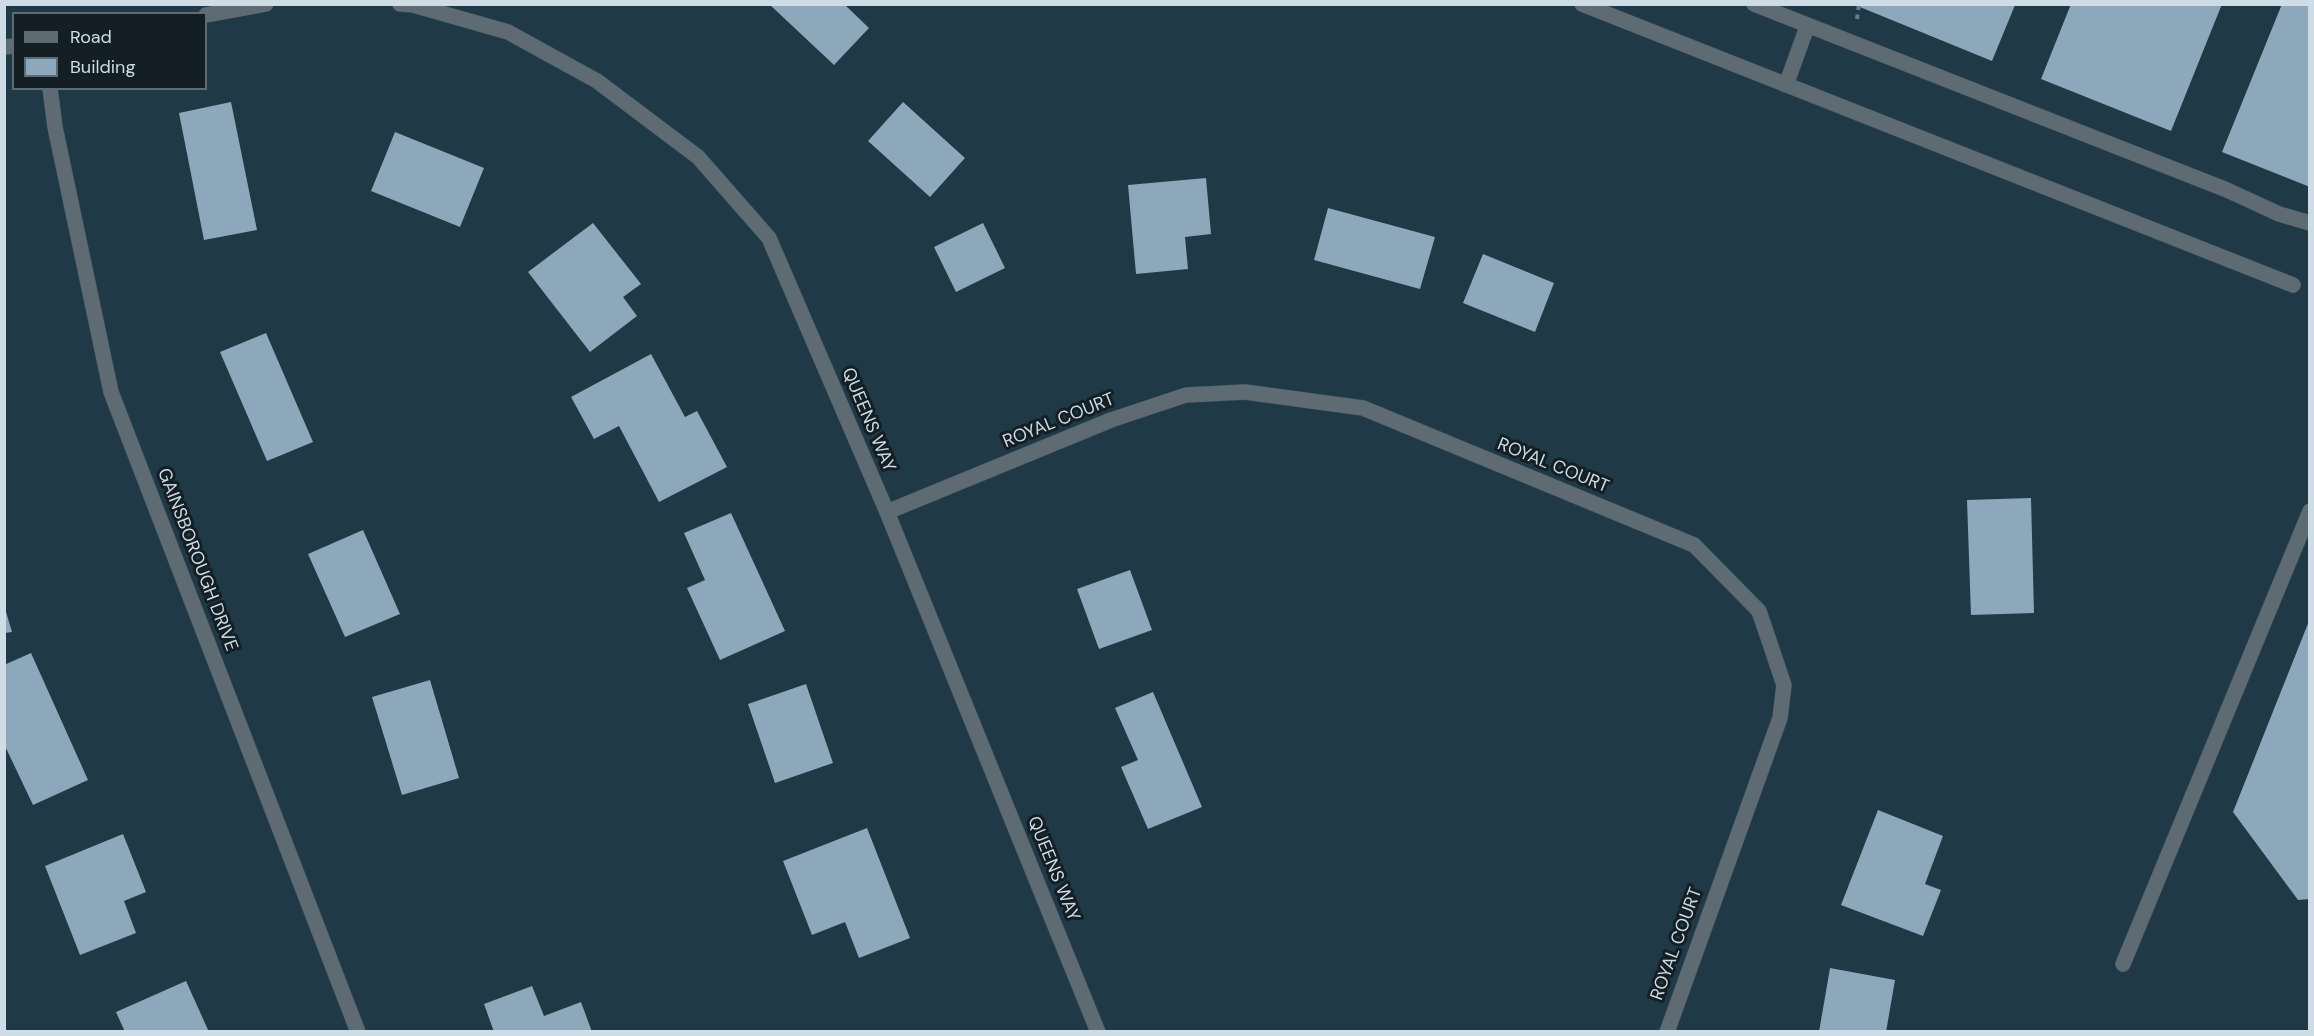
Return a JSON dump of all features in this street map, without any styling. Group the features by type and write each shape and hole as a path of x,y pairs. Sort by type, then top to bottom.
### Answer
{"street":[{"path":"207,15 266,4"},
{"name":"QUEENS WAY","path":"400,4 413,5 508,32 597,81 698,157 769,238 887,512 1098,1032"},
{"path":"1582,4 2293,285"},
{"path":"1754,4 1807,27 2228,190 2279,214 2310,223"},
{"path":"1786,86 1807,27"},
{"name":"GAINSBOROUGH DRIVE","path":"50,90 55,127 111,392 358,1032"},
{"name":"ROYAL COURT","path":"887,512 1111,420 1186,395 1245,392 1363,408 1694,545 1759,611 1784,685 1780,718 1667,1032"},
{"path":"2123,964 2310,512"}],"building":[{"path":"769,4 844,4 869,28 834,65"},
{"path":"2071,4 2222,4 2171,131 2041,79"},
{"path":"2282,4 2310,4 2310,187 2222,152"},
{"path":"1855,5 2015,5 1992,61"},
{"path":"231,102 257,230 204,240 179,113"},
{"path":"903,102 965,158 930,197 868,141"},
{"path":"395,132 484,168 460,227 371,191"},
{"path":"1206,178 1211,234 1185,237 1188,269 1136,274 1128,185"},
{"path":"1328,208 1435,237 1420,289 1314,260"},
{"path":"593,223 641,284 623,297 637,316 590,352 528,272"},
{"path":"983,223 1005,268 956,292 934,247"},
{"path":"1483,254 1554,283 1535,332 1463,303"},
{"path":"266,333 313,442 267,461 220,352"},
{"path":"651,354 685,417 697,411 727,467 659,502 619,426 594,439 571,397"},
{"path":"2031,498 2034,613 1971,615 1967,500"},
{"path":"731,513 785,631 720,660 687,588 705,580 684,533"},
{"path":"363,530 400,614 345,637 308,554"},
{"path":"1130,570 1152,630 1099,649 1077,589"},
{"path":"4,605 12,632 4,633"},
{"path":"2309,621 2310,899 2298,900 2233,812"},
{"path":"31,653 88,780 33,805 4,744 4,665"},
{"path":"430,680 459,778 402,795 372,697"},
{"path":"806,684 833,763 775,783 748,704"},
{"path":"1153,692 1202,807 1148,829 1121,767 1138,760 1115,708"},
{"path":"1878,810 1943,836 1925,884 1941,890 1923,936 1841,905"},
{"path":"867,828 910,938 859,958 845,922 812,935 783,861"},
{"path":"123,834 146,892 124,901 136,933 80,955 45,866"},
{"path":"1830,968 1895,980 1886,1032 1819,1032"},
{"path":"186,981 209,1032 125,1032 116,1012"},
{"path":"532,986 544,1016 581,1002 592,1032 494,1032 484,1004"}]}
